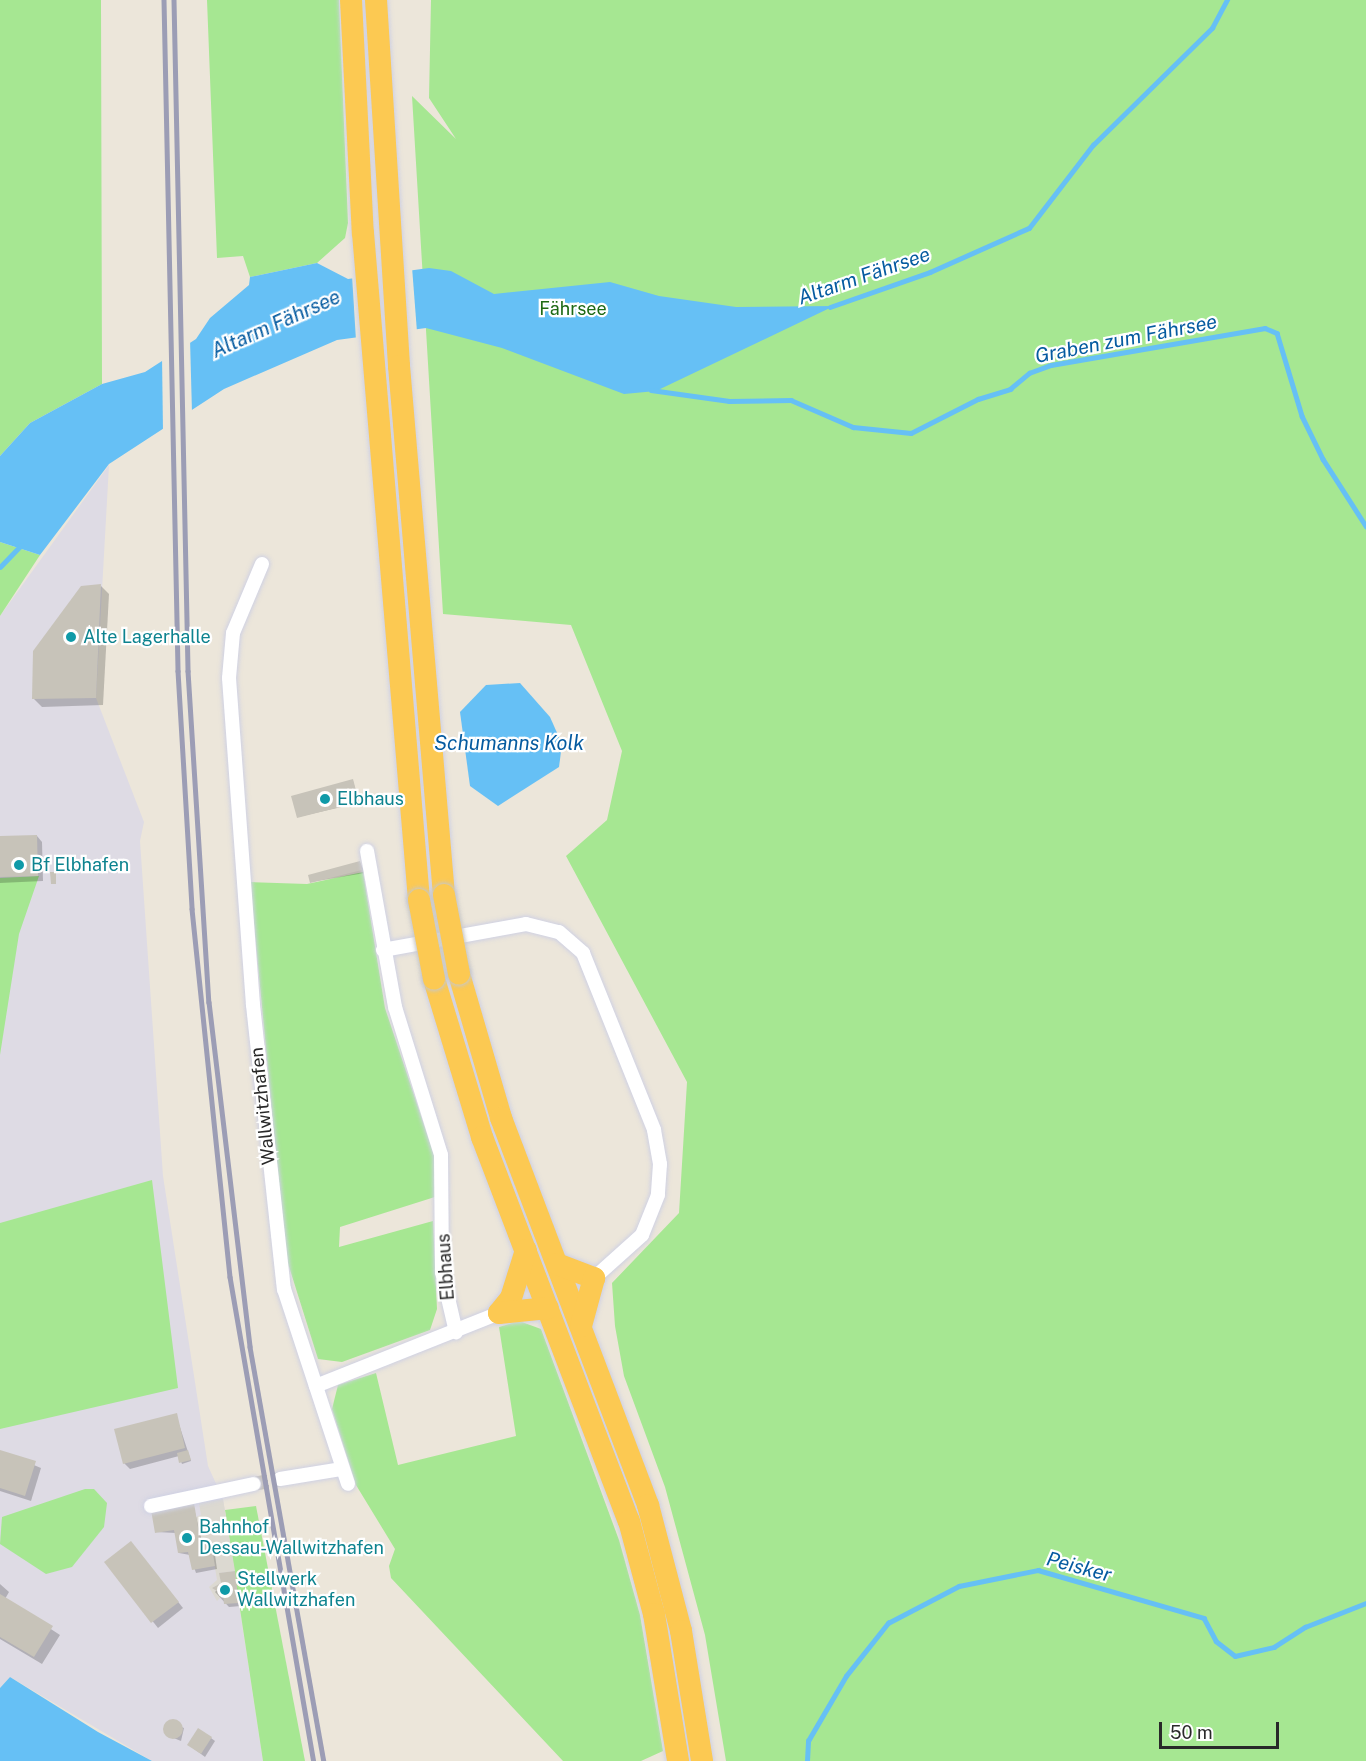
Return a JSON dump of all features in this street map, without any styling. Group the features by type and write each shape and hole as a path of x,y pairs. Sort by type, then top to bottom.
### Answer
{"highway":[{"path":"351,0 363,233 394,631 419,900 434,979 468,1098 617,1486 643,1570 678,1761"},
{"path":"376,0 399,366 433,795 444,895 459,974 488,1079 581,1326 660,1546 690,1676 702,1761"},
{"path":"499,1313 511,1298 526,1250"},
{"path":"557,1264 594,1278 581,1326"},
{"path":"499,1313 548,1308"}],"street":[{"name":"Wallwitzhafen","path":"262,564 233,633 230,719 278,1253 316,1386 348,1484"},
{"name":"Elbhaus","path":"367,851 383,950 403,1038 441,1155 442,1272 456,1332"},
{"path":"383,950 526,924 559,932 583,953 654,1130 660,1164 658,1195 642,1235 594,1278"},
{"path":"316,1386 499,1313"},
{"path":"280,1479 342,1469"},
{"path":"151,1506 254,1484"}],"shaded area":[{"path":"109,465 96,698 144,822 140,841 163,1176 208,1466 223,1499 263,1761 152,1761 10,1677 0,1688 0,616"},
{"path":"223,1499 235,1571 220,1573 221,1583 212,1588 223,1595 217,1601 209,1587 217,1580 211,1543 201,1545 196,1517 201,1515 199,1503"}],"green space":[{"path":"0,0 101,0 102,384 30,423 0,456"},
{"path":"207,0 339,0 348,223 345,238 317,263 250,277 243,256 217,258"},
{"path":"431,0 1366,0 1366,1761 726,1761 705,1635 665,1487 624,1376 615,1326 612,1283 679,1213 687,1082 566,856 607,820 622,751 571,625 443,614 412,96 456,139 429,98"},
{"path":"0,542 40,555 0,616"},
{"path":"363,872 385,1008 435,1158 438,1196 340,1227 339,1247 433,1221 437,1309 430,1330 342,1362 318,1359 286,1257 250,882 307,884"},
{"path":"39,876 19,934 0,1055 0,878"},
{"path":"152,1180 178,1388 0,1429 0,1223"},
{"path":"519,1321 541,1329 619,1540 640,1615 663,1751 641,1761 563,1761 391,1578 389,1566 395,1549 356,1485 332,1409 338,1385 376,1373 398,1465 516,1436 499,1327"},
{"path":"85,1489 94,1489 107,1503 104,1527 72,1567 46,1574 0,1544 2,1517"},
{"path":"256,1506 305,1761 263,1761 225,1510"}],"water":[{"name":"Fährsee","path":"317,263 348,279 429,268 451,271 494,294 610,282 659,296 736,307 834,306 656,391 624,394 502,348 426,328 337,340 224,389 109,464 40,555 0,542 0,456 30,423 102,384 145,372 196,339 210,318 249,285 250,277"},
{"name":"Schumanns Kolk","path":"520,683 550,717 562,744 559,767 498,806 470,786 460,712 486,685"},
{"path":"10,1677 98,1732 152,1761 0,1761 0,1688"}],"pier":[{"path":"412,267 417,332 356,340 352,275"},
{"path":"190,339 192,413 163,432 162,355"}],"building":[{"name":"Alte Lagerhalle","path":"101,584 96,698 32,699 33,651 81,586"},
{"name":"Elbhaus","path":"353,779 359,802 297,818 291,796"},
{"name":"Bf Elbhafen","path":"37,835 38,876 0,877 0,836"},
{"path":"360,861 362,870 310,883 308,875"},
{"path":"50,872 56,872 56,884 51,884"},
{"path":"177,1413 185,1448 123,1464 114,1429"},
{"path":"0,1450 36,1461 25,1496 0,1488"},
{"path":"188,1450 191,1460 179,1463 177,1453"},
{"name":"Bahnhof Dessau-Wallwitzhafen","path":"194,1503 201,1545 211,1543 215,1566 192,1570 188,1552 178,1553 174,1530 155,1533 151,1510"},
{"path":"131,1541 179,1602 151,1623 104,1562"},
{"name":"Stellwerk Wallwitzhafen","path":"235,1571 239,1603 224,1604 223,1595 212,1588 221,1583 219,1573"},
{"path":"0,1594 53,1626 34,1657 0,1637"},
{"path":"169,1719 177,1719 183,1725 183,1733 177,1739 169,1739 163,1733 163,1725"},
{"path":"198,1728 212,1737 201,1754 187,1745"}],"waterway":[{"name":"Altarm Fährsee","path":"830,307 930,272 1029,228 1093,145 1212,28 1227,0"},
{"name":"Graben zum Fährsee","path":"651,390 729,401 791,400 853,427 911,433 978,399 1010,389 1029,373 1051,365 1265,328 1277,333 1302,416 1323,459 1366,526"},
{"name":"Altarm Fährsee","path":"0,567 21,545"},
{"name":"Peisker","path":"807,1761 808,1741 846,1676 888,1623 959,1586 1038,1570 1204,1618 1216,1641 1235,1656 1274,1647 1305,1627 1366,1603"}],"tunnel":[{"path":"254,1484 280,1479"}],"railway":[{"path":"164,0 178,671 192,909 230,1277 314,1761"},
{"path":"174,0 188,671 209,1002 250,1347 324,1761"}],"place":[{"name":"Alte Lagerhalle","path":"71,637"},
{"name":"Elbhaus","path":"325,799"},
{"name":"Bf Elbhafen","path":"19,865"},
{"name":"Bahnhof Dessau-Wallwitzhafen","path":"187,1538"},
{"name":"Stellwerk Wallwitzhafen","path":"225,1590"}]}
